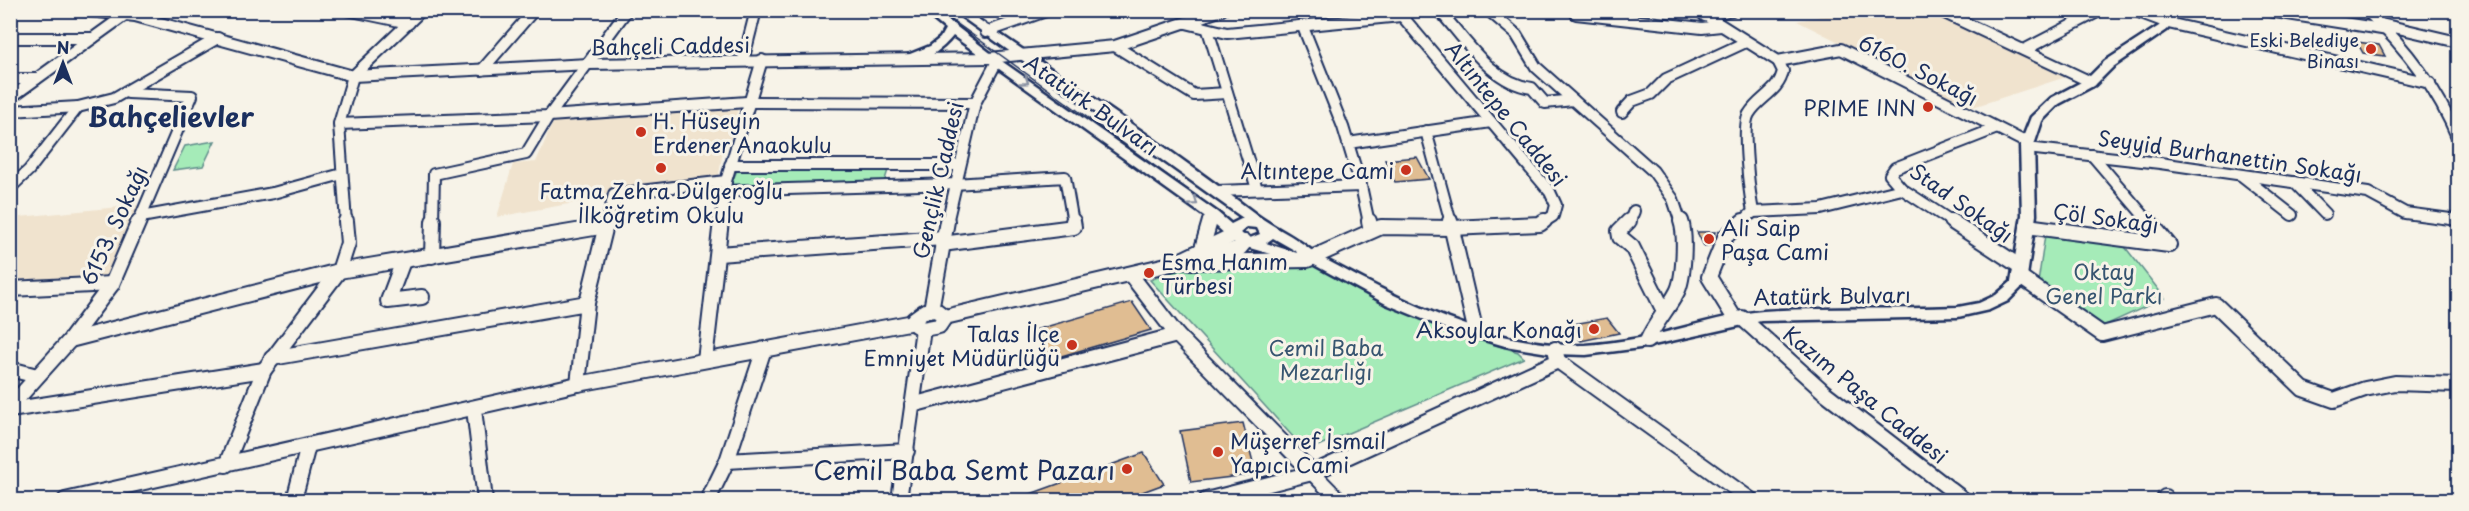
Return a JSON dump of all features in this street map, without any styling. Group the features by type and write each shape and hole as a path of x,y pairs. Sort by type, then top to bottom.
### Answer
{"main road":[{"name":"Atatürk Bulvarı","path":"927,10 992,61 1212,215 1240,238 1296,257 1312,258"},
{"name":"Atatürk Bulvarı","path":"957,10 1217,191 1263,226 1301,248 1312,258 1392,301 1476,333 1557,355 1647,341 1739,319 1774,315 1920,314 1965,311 2002,298 2014,288 2020,272"},
{"path":"2020,272 2027,226 2029,189 2027,145 2036,120 2048,107 2091,82 2109,64 2168,23 2179,10"},
{"path":"909,59 939,45 948,37 951,28"},
{"path":"1241,223 1263,226 1265,238 1240,238 1241,223"}],"street":[{"name":"Bahçeli Caddesi","path":"80,10 130,16 219,38 353,76 589,64 762,60 992,61 1020,54 1115,46 1222,10"},
{"path":"10,98 93,38 130,16 145,10"},
{"path":"347,10 409,23"},
{"path":"226,465 268,364 339,271 348,243 339,124 353,76 422,10"},
{"path":"482,70 534,10"},
{"path":"432,256 434,174 526,154 549,116 627,10"},
{"path":"743,61 756,10"},
{"path":"986,32 1049,10"},
{"path":"1439,10 1490,68 1515,86 1532,88 1545,103 1573,100"},
{"path":"1488,10 1516,34 1536,67 1653,171 1677,208 1684,237 1682,273 1678,291 1647,341"},
{"path":"1701,13 1732,10"},
{"path":"2024,50 2101,10"},
{"path":"2133,10 2168,23 2430,83"},
{"path":"2262,10 2385,27 2458,42"},
{"path":"2366,10 2385,27 2430,83 2451,119 2458,139"},
{"path":"1945,11 2091,82"},
{"path":"1945,11 2091,82"},
{"path":"1186,23 1227,33 1303,27 1399,13"},
{"name":"Altıntepe Caddesi","path":"1191,262 1295,262 1312,258 1381,227 1452,228 1540,224 1555,213 1556,205 1550,192 1399,13"},
{"path":"1701,13 1778,61 1783,71 1780,84 1752,111 1744,127 1748,154 1748,183 1753,212 1821,210 1902,189"},
{"path":"1576,14 1702,28 1721,26"},
{"path":"1303,27 1348,143 1371,230"},
{"path":"1208,30 1257,189"},
{"path":"10,38 93,38"},
{"path":"10,111 78,107 128,93 219,38"},
{"path":"1622,112 1632,101 1651,94 1666,79 1746,42"},
{"path":"1115,46 1194,95 1227,93"},
{"name":"6160. Sokağı","path":"1778,61 1841,49 2027,145"},
{"path":"705,360 725,186 747,102 762,60"},
{"name":"Gençlik Caddesi","path":"931,310 954,184 975,103 992,61"},
{"path":"10,79 36,79"},
{"name":"6153. Sokağı","path":"10,409 70,340 112,284 192,96 128,93"},
{"path":"339,124 549,116 747,102 975,103"},
{"path":"10,188 28,170 78,107"},
{"path":"1348,143 1491,122"},
{"name":"Stad Sokağı","path":"1997,128 1892,169 1890,175 1902,189 2020,272 2102,334 2216,305 2303,389 2320,397 2340,399 2365,388 2395,384 2458,385"},
{"path":"1426,131 1452,228 1476,333"},
{"name":"Seyyid Burhanettin Sokağı","path":"2027,145 2368,193 2405,213 2458,220"},
{"name":"Çöl Sokağı","path":"2027,226 2169,245 2092,155"},
{"path":"730,165 959,165"},
{"path":"141,217 282,191 342,174"},
{"path":"2240,174 2292,215"},
{"path":"578,384 587,303 614,194 725,186 954,184 1065,177 1074,227 943,241 718,254"},
{"path":"2294,182 2325,214"},
{"path":"1217,191 1361,186"},
{"path":"1634,211 1628,224 1619,231 1620,237 1632,247 1664,311"},
{"name":"Kazım Paşa Caddesi","path":"1753,212 1725,237 1709,278 1739,319 1824,392 1964,501"},
{"path":"1201,252 1212,215"},
{"path":"70,340 339,271 606,226"},
{"path":"73,500 578,384 764,349 918,326 939,326 945,317 1175,263 1240,238 1240,248 1191,262 1175,263"},
{"path":"403,261 388,301 422,297"},
{"path":"1130,274 1177,335 1339,501"},
{"path":"10,289 112,284"},
{"path":"10,409 268,364 587,303"},
{"path":"899,501 907,451 920,313 931,310 941,311 945,317"},
{"path":"912,405 1177,335"},
{"path":"708,501 727,461 764,349"},
{"path":"1206,501 1312,472 1557,355 1750,501"},
{"path":"10,369 38,376"},
{"path":"474,409 485,501"},
{"path":"294,501 308,446"},
{"path":"727,461 907,451"}],"shaded area":[{"path":"1845,11 1933,11 2069,76 1970,108 1797,21"},
{"path":"738,108 729,144 724,145 718,180 597,195 596,199 497,217 513,164 536,162 554,120"},
{"path":"139,205 107,280 11,284 10,218"}],"green space":[{"path":"215,141 203,166 173,170 185,146"},
{"path":"889,167 883,186 728,191 738,168"},
{"name":"Oktay Genel Parkı","path":"2045,235 2125,247 2165,298 2099,328 2038,283"},
{"name":"Cemil Baba Mezarlığı","path":"1310,263 1380,302 1441,327 1518,352 1524,358 1306,451 1150,280 1161,276 1157,271"}],"building":[{"name":"Eski Belediye Binası","path":"2357,42 2379,45 2385,56 2363,53"},
{"name":"Altıntepe Cami","path":"1417,157 1429,179 1395,182 1385,160"},
{"name":"Ali Saip Paşa Cami","path":"1697,232 1715,232 1712,245 1704,246"},
{"name":"Talas İlçe Emniyet Müdürlüğü","path":"1132,302 1151,330 1051,359 1035,330"},
{"name":"Aksoylar Konağı","path":"1607,318 1619,333 1581,341 1568,325"},
{"name":"Müşerref İsmail Yapıcı Cami","path":"1243,423 1256,474 1191,482 1180,431"},
{"name":"Cemil Baba Semt Pazarı","path":"1144,453 1164,484 1118,501 1011,501"}],"tram line":[{"path":"938,10 1216,210"}],"place":[{"name":"Eski Belediye Binası","path":"2371,49"},
{"name":"PRIME INN","path":"1928,107"},
{"name":"H. Hüseyin Erdener Anaokulu","path":"641,132"},
{"name":"Fatma Zehra Dülgeroğlu İlköğretim Okulu","path":"661,168"},
{"name":"Altıntepe Cami","path":"1406,170"},
{"name":"Ali Saip Paşa Cami","path":"1709,239"},
{"name":"Esma Hanım Türbesi","path":"1149,273"},
{"name":"Aksoylar Konağı","path":"1594,329"},
{"name":"Talas İlçe Emniyet Müdürlüğü","path":"1072,345"},
{"name":"Müşerref İsmail Yapıcı Cami","path":"1218,452"},
{"name":"Cemil Baba Semt Pazarı","path":"1127,469"}],"district":[{"name":"Bahçelievler","path":"171,115"}]}
